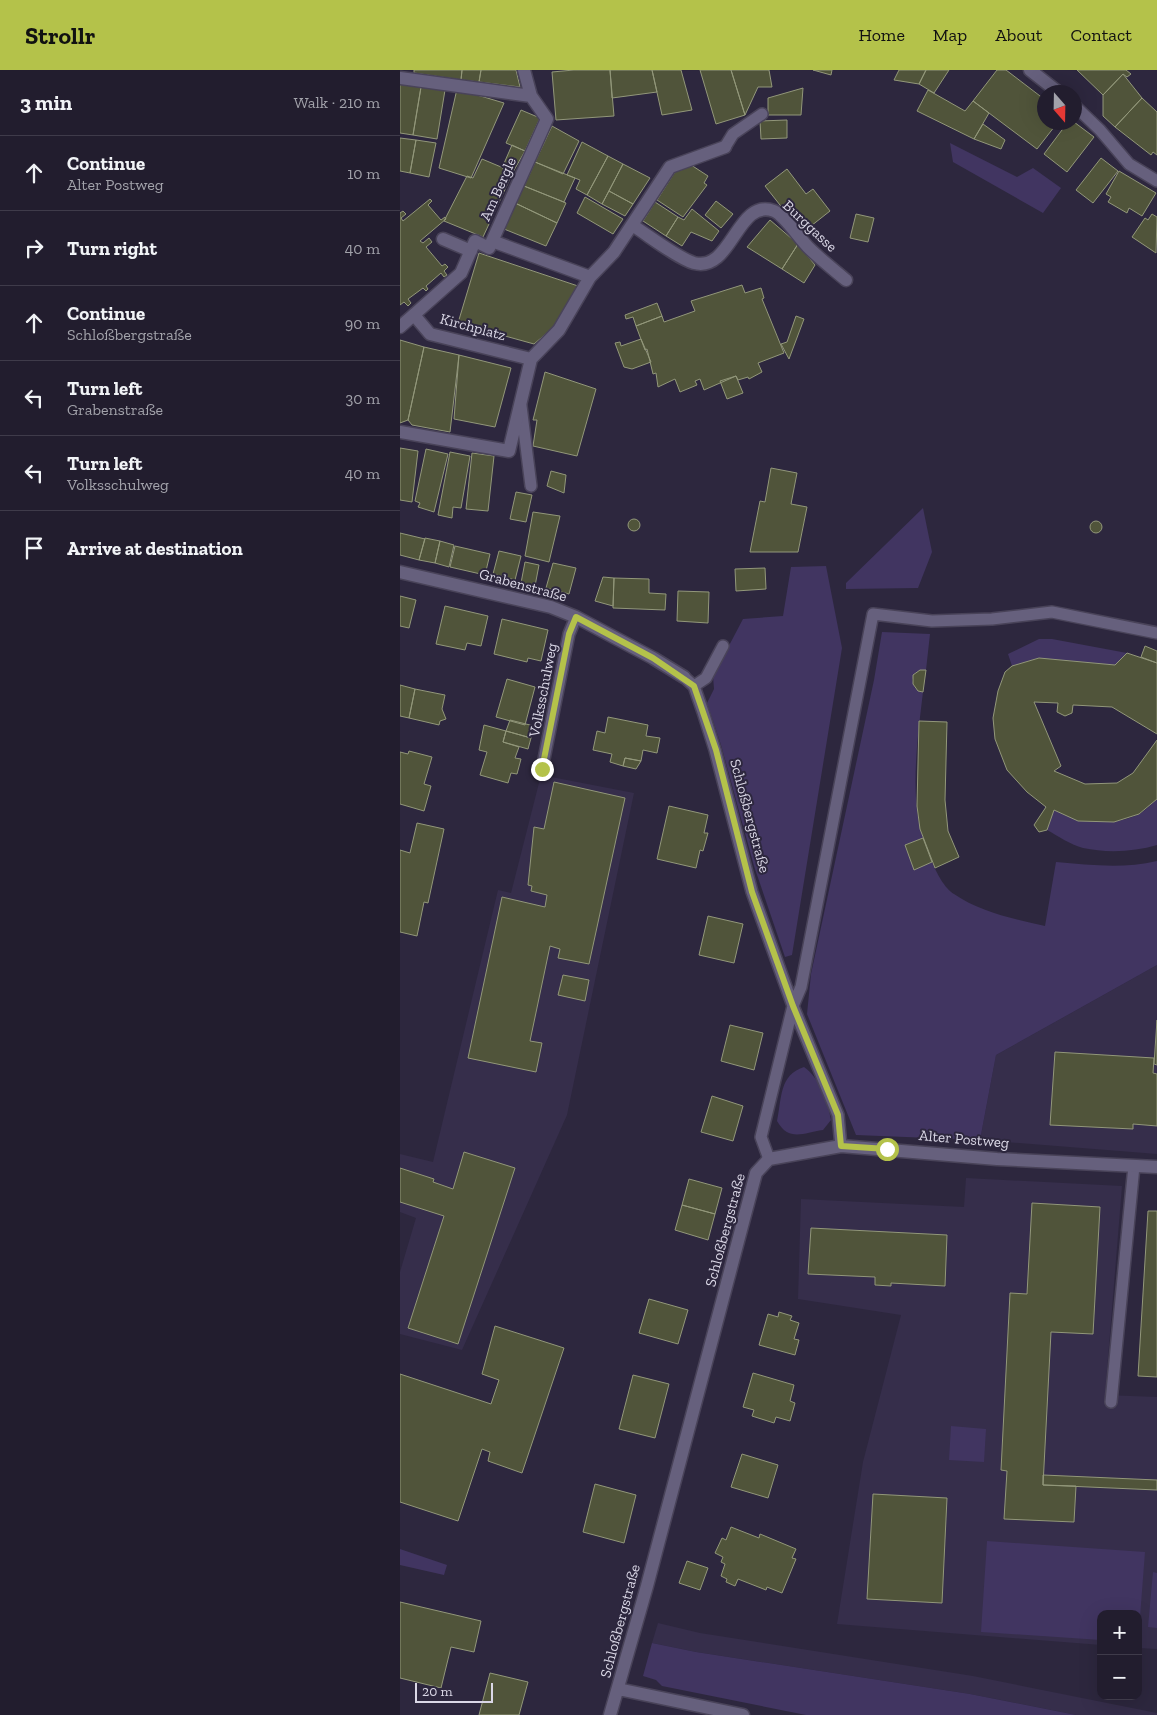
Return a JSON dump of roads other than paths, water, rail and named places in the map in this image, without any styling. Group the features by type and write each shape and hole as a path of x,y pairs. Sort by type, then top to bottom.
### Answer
{"street":[{"path":"1030,70 1049,85"},
{"path":"400,78 531,96 526,71"},
{"name":"Am Bergle","path":"471,251 475,242 489,248 547,119 531,96"},
{"path":"400,432 509,451 531,359 559,330 590,278 614,252 662,176 670,167 725,147"},
{"name":"Burggasse","path":"632,225 687,260 703,264 719,257 747,218 767,210 776,212 808,247 846,280"},
{"path":"443,239 471,251"},
{"path":"492,240 590,278"},
{"name":"Kirchplatz","path":"400,327 461,273 471,251"},
{"name":"Kirchplatz","path":"414,316 430,334 531,359"},
{"name":"Grabenstraße","path":"400,572 551,607 576,617 653,658 684,677"},
{"name":"Alter Postweg","path":"769,1159 841,1146 997,1159 1157,1167"},
{"name":"Schloßbergstraße","path":"610,1715 646,1591 756,1173 769,1159"},
{"path":"618,1689 744,1715"}],"lane":[{"path":"1082,112 1130,164 1157,181"},
{"path":"725,147 733,134 762,114"},
{"path":"520,402 531,486"},
{"path":"769,1159 761,1136 793,1006 801,987 873,614 932,621 992,619 1052,612 1157,634"},
{"name":"Volksschulweg","path":"542,769 569,634 576,617"},
{"path":"694,686 706,678 724,646"},
{"name":"Schloßbergstraße","path":"684,677 694,686 716,750 752,892 793,1006 838,1115 841,1146"},
{"path":"1111,1402 1134,1166"}]}
